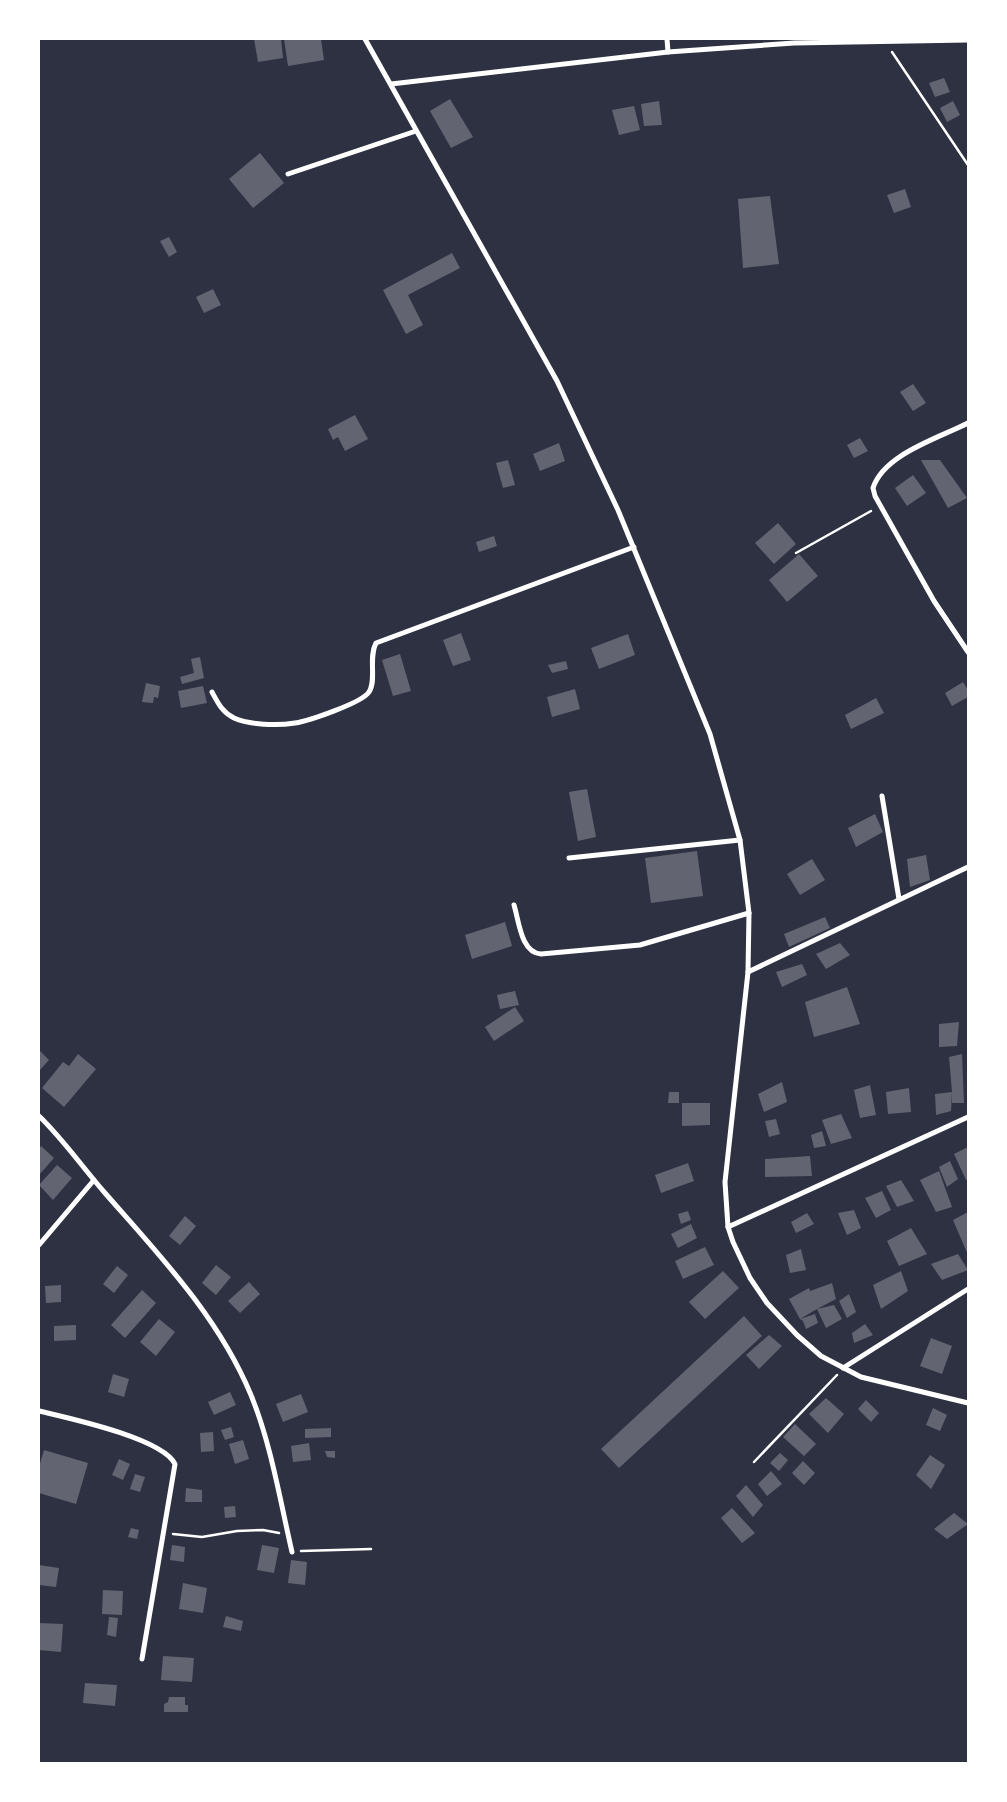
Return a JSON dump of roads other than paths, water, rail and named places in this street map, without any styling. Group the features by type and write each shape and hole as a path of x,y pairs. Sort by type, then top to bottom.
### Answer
{"street":[{"path":"365,39 557,381 634,547 710,734 740,840 749,913 748,972 725,1182 728,1227 733,1242 750,1278 766,1303 812,1348 861,1377 968,1403"},
{"path":"667,39 668,52"},
{"path":"391,84 668,52 794,41 968,40"},
{"path":"288,174 416,131"},
{"path":"968,423 897,458 884,468 873,488 881,506 934,601 968,652"},
{"path":"212,692 223,712 241,721 295,723 356,701 368,694 371,687 372,654 376,643 634,547"},
{"path":"882,796 899,900"},
{"path":"569,858 740,840"},
{"path":"748,972 968,867"},
{"path":"514,905 526,946 536,954 640,944 749,913"},
{"path":"39,1116 179,1277 203,1308 224,1342 251,1396 269,1452 292,1552"},
{"path":"728,1227 968,1117"},
{"path":"39,1245 94,1180"},
{"path":"843,1368 968,1288"},
{"path":"39,1411 87,1422 136,1439 164,1452 172,1458 175,1464 176,1472 142,1660"}]}
